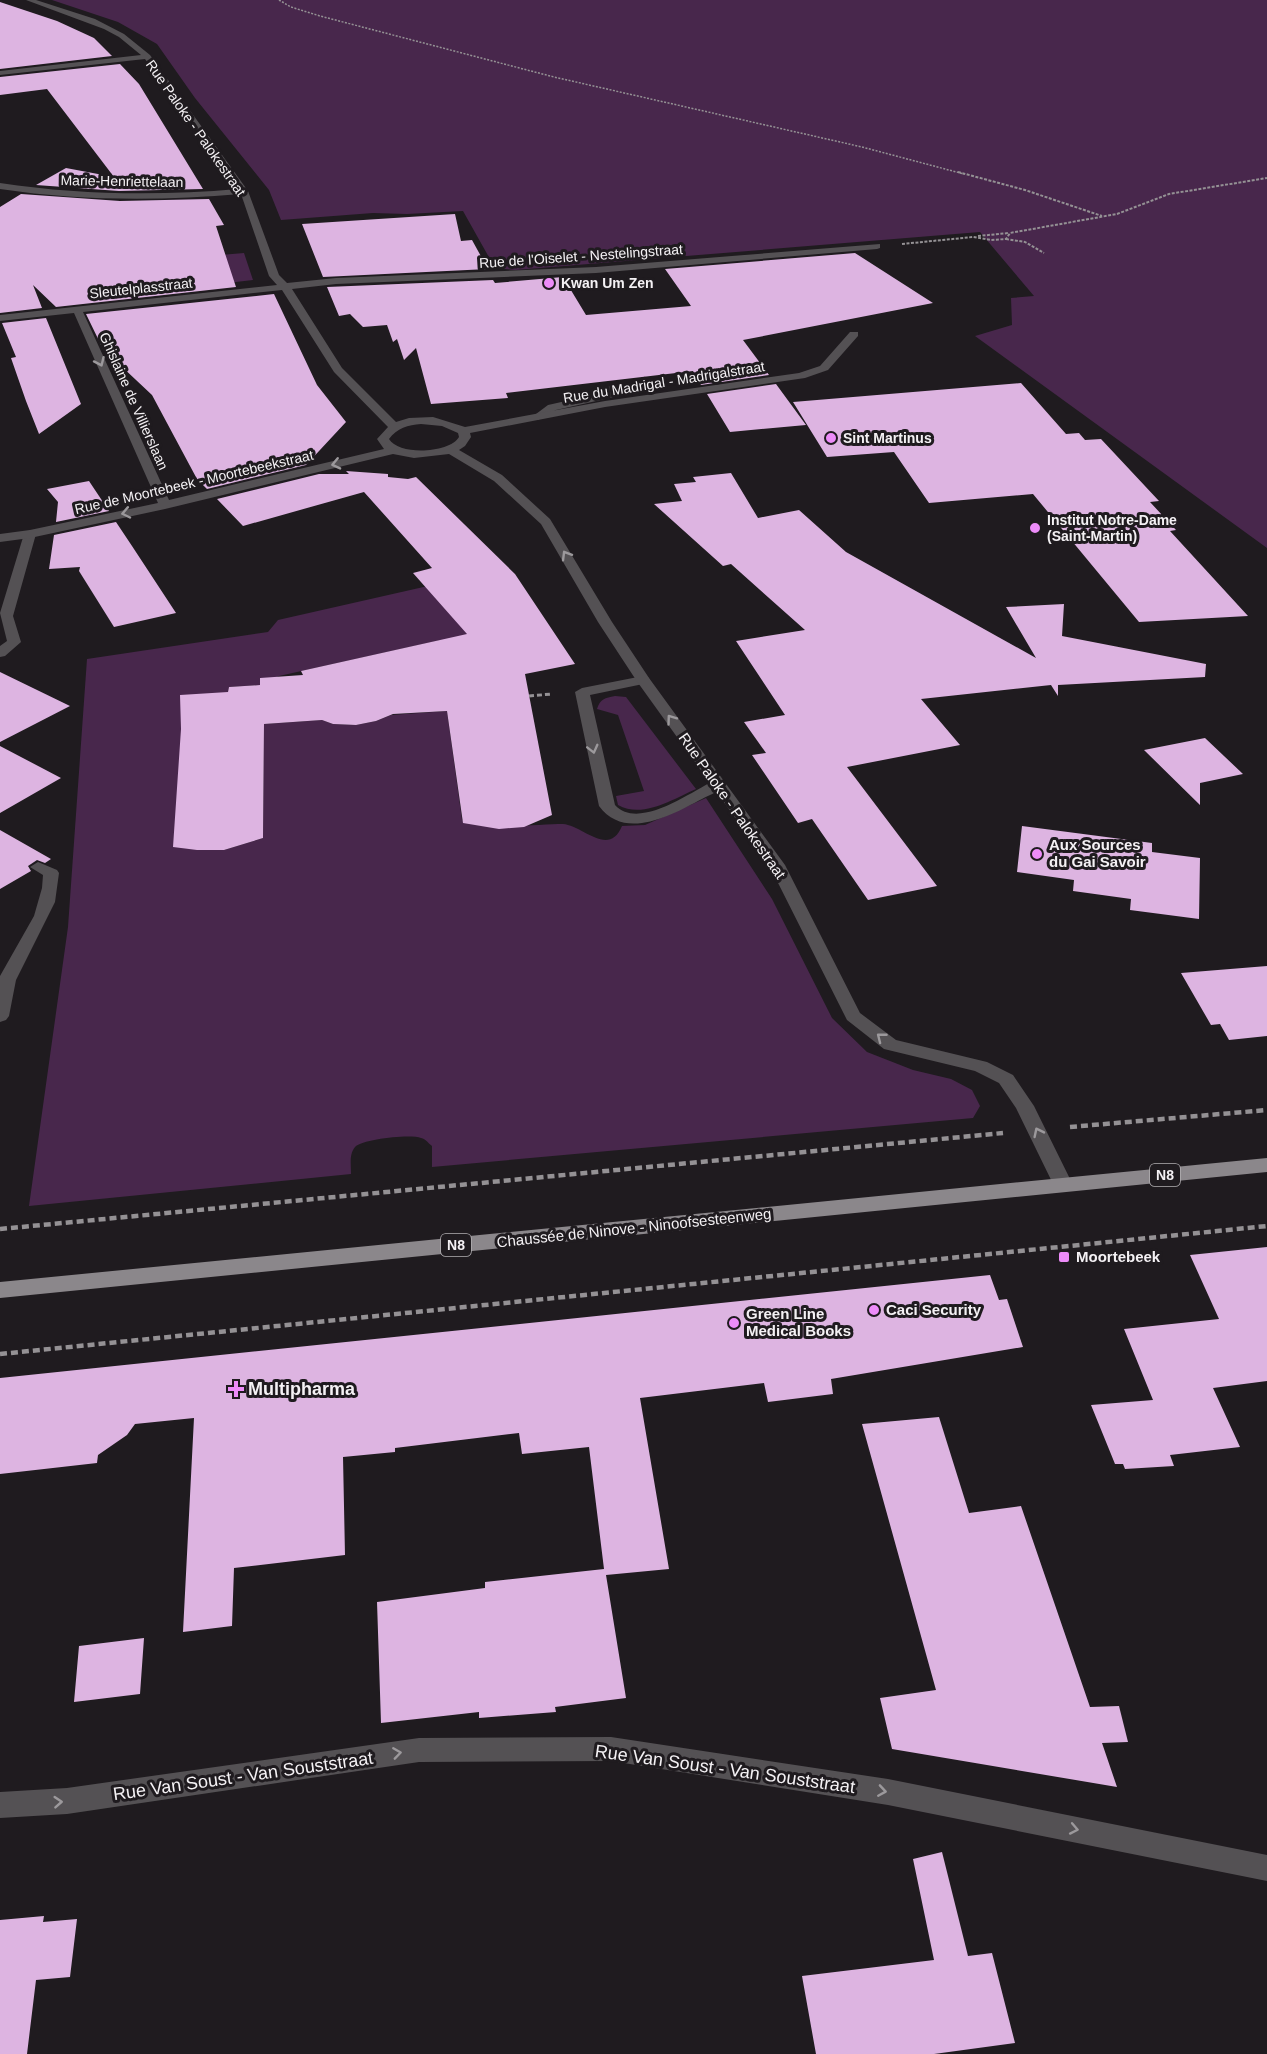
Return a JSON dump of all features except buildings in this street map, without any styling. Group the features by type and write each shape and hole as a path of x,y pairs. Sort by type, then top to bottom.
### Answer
{"main road":[{"name":"Chaussée de Ninove - Ninoofsesteenweg","path":"0,1290 1267,1165"}],"street":[{"name":"Rue Paloke - Palokestraat","path":"29,0 115,30 132,41 147,57 244,191 274,276 285,286 338,370 394,427"},
{"path":"0,73 147,57"},
{"name":"Marie-Henriettelaan","path":"0,186 70,195 110,197 163,197 244,191"},
{"name":"Rue de l'Oiselet - Nestelingstraat","path":"285,286 336,281 596,270 877,246"},
{"name":"Sleutelplasstraat","path":"0,318 285,286"},
{"name":"Ghislaine de Villierslaan","path":"77,309 165,505"},
{"name":"Rue du Madrigal - Madrigalstraat","path":"463,431 605,404 801,376 824,368 854,334"},
{"path":"538,417 552,407 610,395 614,392 613,388"},
{"path":"418,421 432,421 456,426 463,431 465,438 461,444 451,450 414,454 393,450 386,445 383,439 394,427 418,421"},
{"name":"Rue de Moortebeek - Moortebeekstraat","path":"0,538 30,534 165,505 393,450"},
{"name":"Rue Paloke - Palokestraat","path":"451,450 498,478 546,522 605,622 643,680 777,865 853,1016 890,1045 980,1066 1006,1079 1025,1106 1063,1185"},
{"path":"0,653 14,642 6,616 30,534"},
{"path":"643,680 582,692 607,806 618,817 636,820 662,813 718,784"},
{"path":"0,1016 6,981 48,904 52,890 51,873 38,867"},
{"name":"Rue Van Soust - Van Souststraat","path":"0,1805 67,1801 419,1750 611,1749 888,1792 1267,1868"}],"path":[{"path":"279,0 291,7 320,16 399,35 543,75 873,150 1025,190 1102,216"},
{"path":"877,246 1010,233 1117,214 1169,194 1267,178"},
{"path":"1006,239 1010,233"},
{"path":"974,237 1025,242 1044,253"},
{"path":"0,1229 1267,1110"},
{"path":"0,1354 1267,1226"}],"shaded area":[{"path":"52,0 1267,0 1267,548 975,336 1012,325 1011,298 1034,296 980,232 515,270 495,268 463,211 373,213 281,220 269,190 195,98 157,44 118,22"},
{"path":"244,253 253,280 210,285 197,257"},
{"path":"450,581 481,652 441,640 279,676 260,685 229,687 228,694 183,698 182,848 224,850 263,838 264,724 322,720 333,724 356,725 391,715 447,711 462,820 481,825 563,824 603,840 617,835 622,826 645,825 706,798 772,899 832,1018 867,1052 913,1070 951,1079 972,1090 980,1106 973,1118 432,1167 432,1146 427,1141 415,1137 397,1137 367,1142 355,1147 351,1156 351,1174 29,1206 68,927 87,659 268,632 278,620"},
{"path":"615,696 626,697 696,789 648,809 628,809 618,805 616,796 644,791 618,715 597,709 603,700"}],"place":[{"name":"Kwan Um Zen","path":"549,283"},
{"name":"Sint Martinus","path":"831,438"},
{"name":"Institut Notre-Dame (Saint-Martin)","path":"1035,528"},
{"name":"Aux Sources du Gai Savoir","path":"1037,854"},
{"name":"Moortebeek","path":"1064,1257"},
{"name":"Caci Security","path":"874,1310"},
{"name":"Green Line Medical Books","path":"734,1323"},
{"name":"Multipharma","path":"236,1389"}]}
